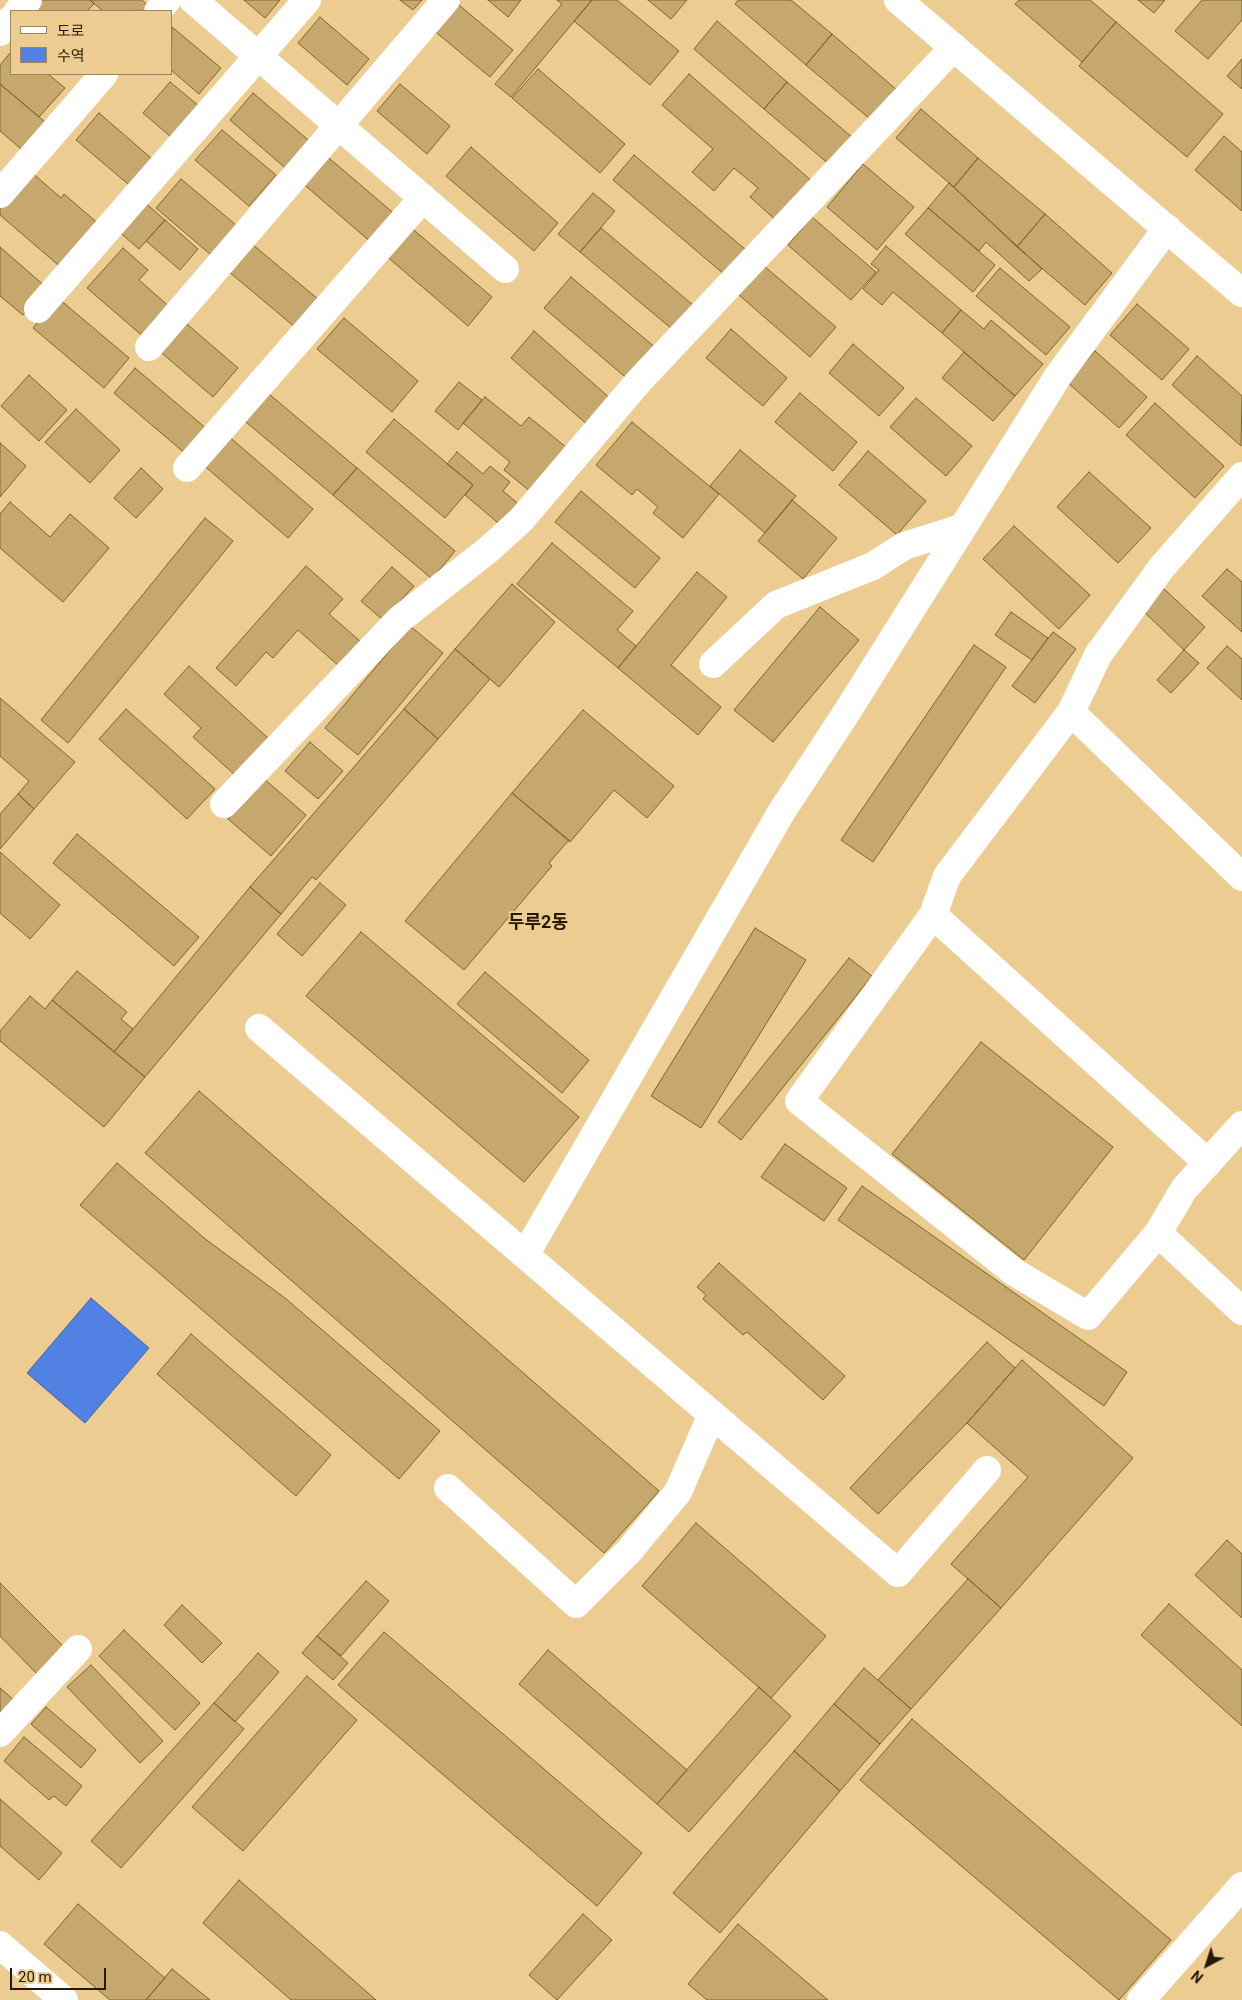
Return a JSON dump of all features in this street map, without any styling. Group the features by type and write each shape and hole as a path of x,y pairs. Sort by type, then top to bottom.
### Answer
{"street":[{"path":"19,10 28,0"},
{"path":"159,10 167,0"},
{"path":"193,0 506,269"},
{"path":"38,309 308,0"},
{"path":"149,347 446,0"},
{"path":"898,0 1166,228 1239,285"},
{"path":"0,32 10,20"},
{"path":"224,804 400,619 488,550 521,520 639,381 954,47"},
{"path":"0,194 103,75"},
{"path":"188,468 423,198"},
{"path":"525,1254 782,811 846,715 923,589 1058,376 1166,228"},
{"path":"1242,476 1162,567 1098,655 1071,712 948,876 933,915 799,1101 1014,1272 1088,1316 1158,1233 1184,1189 1242,1125"},
{"path":"713,664 776,604 873,566 904,546 962,528"},
{"path":"1071,712 1242,877"},
{"path":"933,915 1208,1163"},
{"path":"259,1028 898,1573 987,1470"},
{"path":"1158,1233 1242,1311"},
{"path":"448,1488 576,1604 629,1551 678,1492 712,1414"},
{"path":"0,1733 78,1649"},
{"path":"1141,2000 1242,1886"},
{"path":"0,1945 64,2000"}],"water":[{"path":"91,1298 149,1348 85,1423 27,1373"}],"building":[{"path":"33,0 90,0 94,4 88,10 35,10"},
{"path":"90,0 142,0 153,10 102,10"},
{"path":"244,0 280,0 265,18"},
{"path":"400,0 422,0 413,10"},
{"path":"488,0 521,0 508,17"},
{"path":"557,0 592,0 511,97 495,84 562,4"},
{"path":"592,0 617,0 679,51 650,85 574,21"},
{"path":"648,0 687,0 671,19"},
{"path":"738,0 791,0 832,34 806,65 735,4"},
{"path":"1019,0 1090,0 1116,22 1082,62 1015,4"},
{"path":"1138,0 1165,0 1154,13"},
{"path":"1202,0 1242,0 1242,20 1208,59 1175,31"},
{"path":"454,1 513,50 490,77 432,29"},
{"path":"320,17 369,59 347,85 298,43"},
{"path":"717,21 787,82 764,109 694,49"},
{"path":"1116,22 1223,114 1187,157 1079,66"},
{"path":"172,27 221,68 199,94 172,71"},
{"path":"832,34 897,90 871,120 806,65"},
{"path":"10,53 10,75 49,75 65,88 39,117 0,84 0,65"},
{"path":"1242,59 1242,89 1227,76"},
{"path":"538,69 625,144 600,173 512,98"},
{"path":"689,74 813,182 778,222 750,197 758,188 734,168 714,191 692,172 713,149 662,105"},
{"path":"170,82 205,111 178,143 143,113"},
{"path":"787,82 853,138 830,165 764,109"},
{"path":"0,84 51,127 27,154 0,131"},
{"path":"400,84 450,126 427,154 377,111"},
{"path":"253,93 314,145 291,173 230,120"},
{"path":"921,109 978,158 954,187 896,138"},
{"path":"99,113 158,164 135,190 76,140"},
{"path":"222,130 276,175 249,206 195,160"},
{"path":"1224,136 1242,152 1242,211 1195,170"},
{"path":"471,147 558,223 534,251 446,176"},
{"path":"323,153 397,216 373,244 300,181"},
{"path":"634,155 746,250 725,275 613,180"},
{"path":"978,158 1045,214 1017,247 954,187"},
{"path":"863,164 914,207 877,250 827,207"},
{"path":"30,171 61,198 64,194 101,226 64,270 0,215 0,206"},
{"path":"181,179 242,230 217,260 156,208"},
{"path":"949,183 1042,269 1029,281 986,242 979,251 928,208"},
{"path":"593,193 615,211 580,252 558,234"},
{"path":"143,201 165,220 139,249 117,230"},
{"path":"928,208 995,265 973,292 905,234"},
{"path":"1045,214 1112,273 1085,305 1017,247"},
{"path":"812,217 876,272 851,300 788,245"},
{"path":"165,220 198,249 180,270 146,241"},
{"path":"408,225 492,297 468,326 384,254"},
{"path":"601,228 693,305 672,329 580,252"},
{"path":"252,244 319,300 296,328 228,271"},
{"path":"886,246 961,310 942,333 893,292 882,305 863,289 879,270 871,264"},
{"path":"0,247 47,288 23,315 0,296"},
{"path":"123,248 148,270 139,280 172,309 146,339 87,288"},
{"path":"764,266 836,327 810,357 739,295"},
{"path":"1000,268 1070,327 1046,355 976,296"},
{"path":"571,277 657,349 630,381 544,308"},
{"path":"58,298 129,358 104,388 33,328"},
{"path":"1137,304 1189,349 1162,380 1110,335"},
{"path":"961,310 984,329 991,320 1043,364 1015,396 942,333"},
{"path":"344,318 418,381 392,412 317,349"},
{"path":"181,319 238,368 213,397 156,348"},
{"path":"731,329 787,378 763,406 706,358"},
{"path":"534,331 612,400 589,426 511,358"},
{"path":"853,344 904,388 879,416 829,373"},
{"path":"1095,351 1147,397 1119,428 1067,382"},
{"path":"964,352 1015,396 993,421 942,378"},
{"path":"1197,356 1242,396 1241,446 1172,385"},
{"path":"135,368 208,430 187,455 114,393"},
{"path":"29,375 67,410 39,441 1,406"},
{"path":"459,382 482,400 458,430 435,411"},
{"path":"263,389 357,468 333,495 240,417"},
{"path":"800,393 857,442 833,471 775,422"},
{"path":"485,397 521,426 529,417 567,448 531,492 504,470 510,462 463,423"},
{"path":"916,398 972,446 946,476 890,427"},
{"path":"1155,403 1224,466 1195,498 1126,435"},
{"path":"76,409 120,450 90,483 45,442"},
{"path":"394,419 473,485 445,518 366,452"},
{"path":"632,422 719,494 683,538 653,513 658,507 637,489 632,495 596,465"},
{"path":"226,434 313,509 288,538 201,463"},
{"path":"0,443 26,466 0,497"},
{"path":"740,450 796,496 765,533 710,486"},
{"path":"868,451 926,501 897,535 839,485"},
{"path":"457,452 483,474 490,466 510,482 503,491 521,506 503,527 465,495 473,485 447,464"},
{"path":"141,468 163,489 136,518 114,498"},
{"path":"357,468 455,551 432,579 333,495"},
{"path":"1089,472 1151,528 1118,563 1057,507"},
{"path":"581,491 660,558 635,588 555,522"},
{"path":"792,500 837,538 803,579 758,541"},
{"path":"10,502 50,537 70,514 109,548 63,602 0,548 0,514"},
{"path":"205,518 233,541 68,743 41,720"},
{"path":"1014,526 1090,595 1059,629 983,559"},
{"path":"552,543 633,611 617,630 636,646 618,668 517,584"},
{"path":"306,566 343,599 329,614 361,642 339,666 298,630 273,658 266,652 236,686 216,668"},
{"path":"392,567 414,586 383,620 361,601"},
{"path":"1227,569 1242,582 1242,632 1202,596"},
{"path":"697,572 727,597 671,665 721,707 698,735 618,668"},
{"path":"512,584 555,622 499,687 455,649"},
{"path":"1163,588 1205,627 1184,650 1142,610"},
{"path":"820,607 859,640 773,742 734,710"},
{"path":"1011,612 1048,638 1032,660 995,635"},
{"path":"410,626 443,653 358,755 325,728"},
{"path":"1053,632 1076,649 1035,703 1012,686"},
{"path":"974,645 1006,667 873,862 841,840"},
{"path":"1227,646 1242,659 1242,700 1207,668"},
{"path":"455,649 490,679 438,739 404,709"},
{"path":"1184,650 1199,663 1171,693 1157,680"},
{"path":"189,666 269,739 236,776 193,737 201,728 164,694"},
{"path":"0,698 75,762 34,809 18,794 29,781 0,756"},
{"path":"126,709 215,789 187,819 99,739"},
{"path":"404,709 438,739 316,880 312,877 281,914 250,887"},
{"path":"583,710 674,786 647,818 614,790 570,842 512,793"},
{"path":"310,742 343,771 318,799 285,771"},
{"path":"263,778 306,815 271,856 228,819"},
{"path":"512,793 569,840 549,863 552,866 464,970 405,921"},
{"path":"18,794 34,809 0,849 0,814"},
{"path":"77,834 199,937 174,966 53,863"},
{"path":"0,852 60,905 30,939 0,913"},
{"path":"320,883 346,905 302,956 277,934"},
{"path":"250,887 281,914 145,1077 114,1052"},
{"path":"755,928 806,960 701,1128 651,1096"},
{"path":"361,932 579,1117 524,1182 306,996"},
{"path":"849,958 872,976 741,1140 718,1122"},
{"path":"77,971 127,1012 121,1019 133,1029 114,1052 52,1000"},
{"path":"485,972 589,1060 562,1093 457,1004"},
{"path":"30,996 45,1009 52,1000 145,1077 104,1127 0,1041 0,1031"},
{"path":"981,1042 1113,1147 1024,1260 892,1154"},
{"path":"199,1091 659,1491 604,1553 145,1153"},
{"path":"785,1144 847,1188 824,1221 761,1177"},
{"path":"117,1163 204,1238 285,1298 440,1431 399,1479 80,1205"},
{"path":"862,1186 1127,1372 1104,1406 838,1220"},
{"path":"719,1263 845,1376 823,1400 747,1332 743,1335 703,1299 706,1295 697,1287"},
{"path":"191,1334 331,1455 296,1496 157,1374"},
{"path":"987,1342 1015,1368 967,1423 878,1514 850,1488"},
{"path":"1022,1360 1133,1458 1001,1608 951,1564 1028,1477 967,1423"},
{"path":"696,1523 826,1636 771,1698 642,1586"},
{"path":"1227,1540 1242,1554 1242,1618 1195,1575"},
{"path":"968,1579 1001,1608 911,1709 878,1680"},
{"path":"366,1581 389,1601 341,1656 317,1636"},
{"path":"0,1583 65,1648 38,1675 0,1636"},
{"path":"1169,1604 1242,1670 1242,1726 1141,1635"},
{"path":"182,1605 222,1643 202,1663 164,1625"},
{"path":"124,1630 200,1703 175,1730 99,1656"},
{"path":"384,1632 642,1853 597,1906 338,1685"},
{"path":"317,1636 348,1663 333,1680 302,1653"},
{"path":"548,1650 687,1770 657,1804 519,1684"},
{"path":"258,1653 279,1672 235,1722 214,1703"},
{"path":"91,1665 163,1741 140,1763 67,1687"},
{"path":"864,1668 911,1709 880,1744 834,1704"},
{"path":"307,1676 357,1720 243,1851 192,1807"},
{"path":"759,1687 791,1716 689,1832 657,1804"},
{"path":"0,1688 15,1701 0,1718"},
{"path":"214,1703 244,1729 121,1868 91,1841"},
{"path":"834,1704 880,1744 840,1791 794,1751"},
{"path":"46,1707 96,1750 81,1768 31,1724"},
{"path":"912,1719 1171,1940 1119,2000 860,1780"},
{"path":"24,1737 82,1786 66,1806 54,1796 49,1800 4,1761"},
{"path":"794,1751 840,1791 720,1933 673,1893"},
{"path":"0,1799 62,1853 39,1880 0,1846"},
{"path":"239,1880 376,2000 291,2000 203,1923"},
{"path":"78,1904 165,1978 146,2000 110,2000 44,1944"},
{"path":"583,1914 612,1940 557,2000 529,1975"},
{"path":"738,1924 828,2000 707,2000 688,1984"},
{"path":"172,1969 210,2000 146,2000"}],"district":[{"name":"두루2동","path":"538,923"}]}
